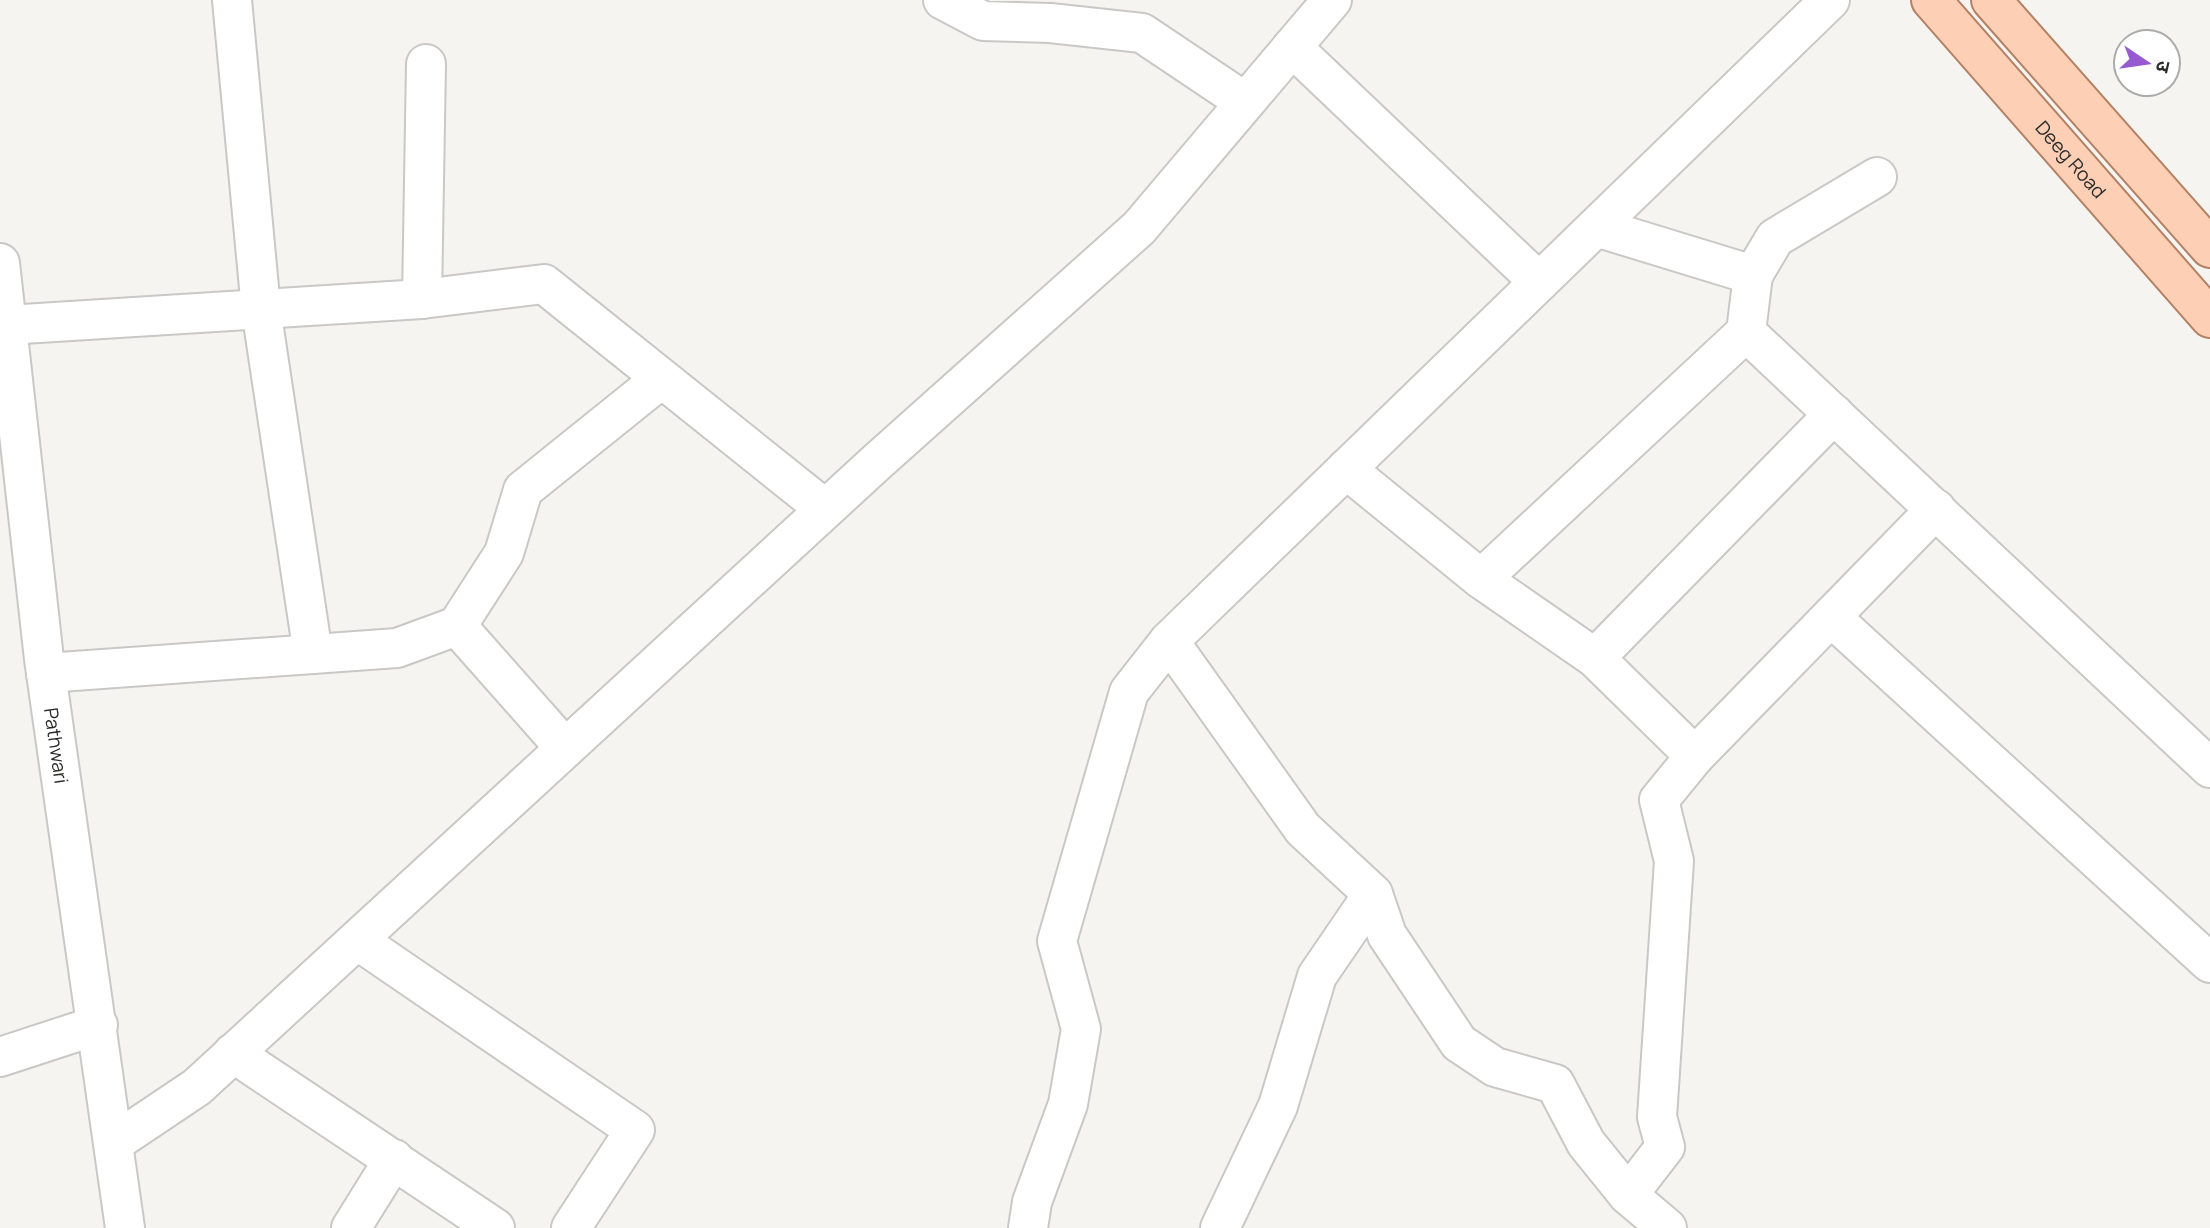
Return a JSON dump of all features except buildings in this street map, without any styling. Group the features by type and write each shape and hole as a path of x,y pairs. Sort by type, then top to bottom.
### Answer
{"main road":[{"name":"Deeg Road","path":"1931,0 2210,318"},
{"path":"1991,0 2210,248"}],"street":[{"path":"232,0 261,309 313,653"},
{"path":"943,0 983,21 1050,23 1143,33 1245,102"},
{"path":"115,1142 197,1087 825,509 1139,228 1332,0"},
{"path":"1028,1228 1032,1202 1068,1104 1081,1029 1057,941 1129,692 1169,641 1830,0"},
{"path":"1292,47 1539,282"},
{"path":"422,299 426,64"},
{"path":"1482,579 1746,332 1753,275 1775,238 1877,177"},
{"path":"1596,227 1753,275"},
{"name":"Pathwari","path":"0,263 46,673 115,1142 125,1228"},
{"path":"7,325 422,299 544,284 825,509"},
{"path":"1746,332 2210,768"},
{"path":"46,673 397,648 457,626 504,553 523,490 661,379"},
{"path":"1595,658 1834,414"},
{"path":"1346,469 1482,579 1595,658 1695,756"},
{"path":"1628,1195 1665,1147 1657,1117 1674,861 1659,800 1695,756 1936,509"},
{"path":"1830,617 2210,963"},
{"path":"457,626 565,748"},
{"path":"1169,641 1303,829 1373,894 1387,935 1459,1043 1494,1067 1555,1084 1586,1143 1628,1195 1667,1228"},
{"path":"1220,1228 1278,1106 1318,976 1373,894"},
{"path":"357,940 635,1130 570,1228"},
{"path":"0,1057 98,1025"},
{"path":"233,1053 495,1228"},
{"path":"351,1228 394,1159"}]}
